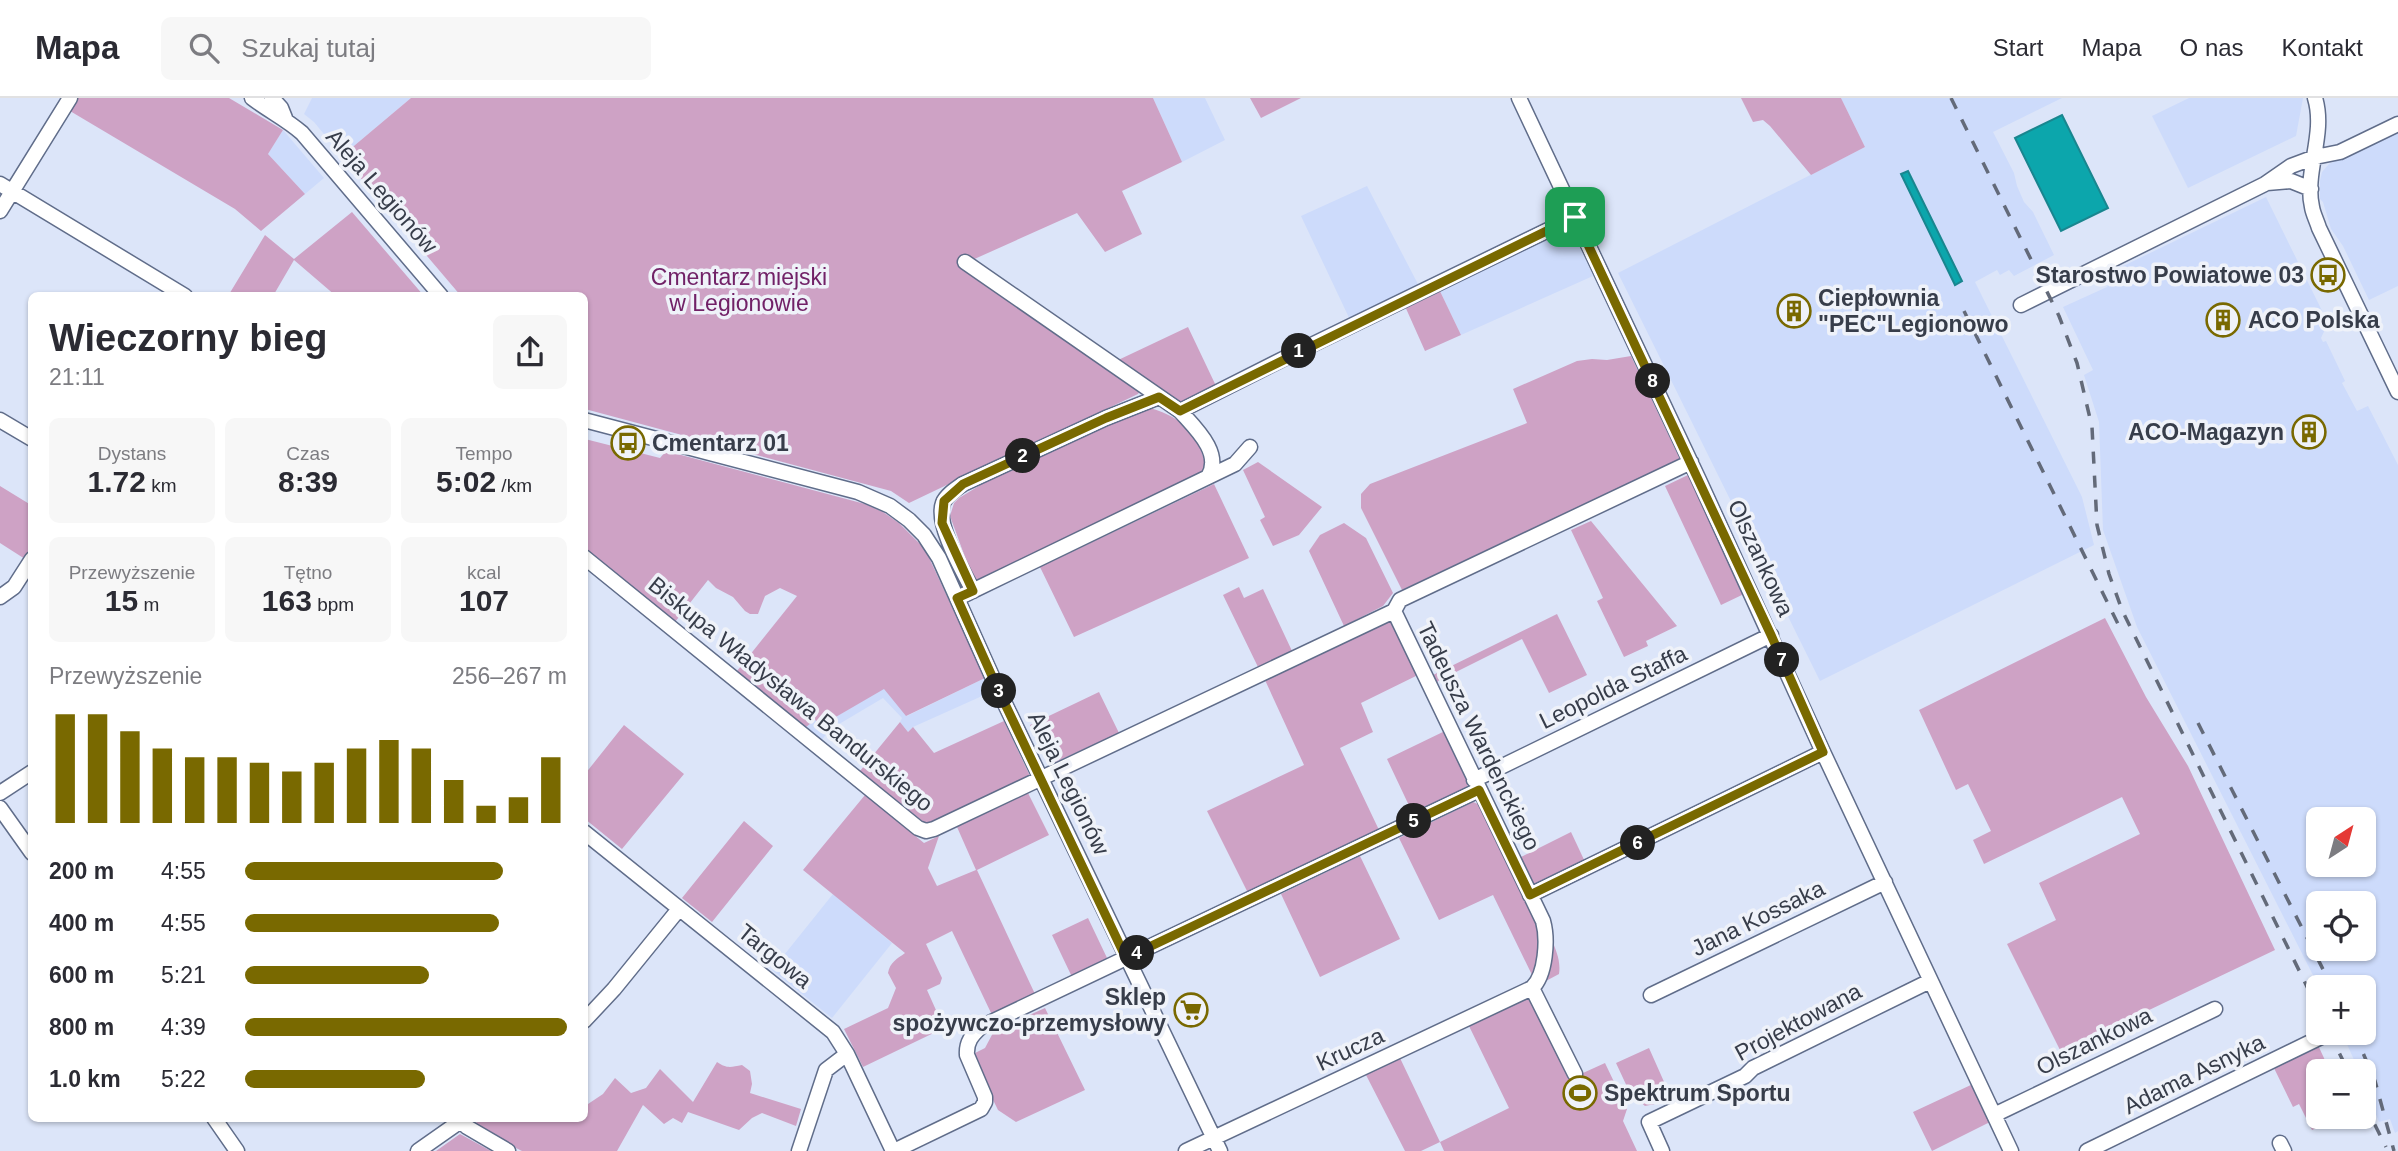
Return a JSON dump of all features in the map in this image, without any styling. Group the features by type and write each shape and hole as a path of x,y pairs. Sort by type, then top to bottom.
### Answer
{"street":[{"path":"0,211 6,188 70,98"},
{"name":"Aleja Legionów","path":"253,98 279,117 285,118"},
{"name":"Aleja Legionów","path":"272,98 285,118 302,133 438,292"},
{"name":"Olszankowa","path":"1518,98 1691,462 1823,752 2011,1151"},
{"path":"2315,98 2319,121 2311,207 2398,392"},
{"path":"2021,305 2265,184 2291,166 2340,152 2398,124"},
{"path":"2265,184 2291,181 2311,189"},
{"path":"6,188 178,292"},
{"path":"1180,411 1575,217"},
{"path":"965,262 1180,411 1210,451 1213,464 1208,477"},
{"path":"973,591 942,523 943,504 952,492 963,484 1106,418 1159,397"},
{"path":"0,420 28,437"},
{"name":"Aleja Legionów","path":"588,421 844,488 881,501 909,520 924,535 939,558 996,685 1217,1144"},
{"path":"957,598 1235,464 1250,447"},
{"name":"Biskupa Władysława Bandurskiego","path":"588,560 922,830 934,828 1042,778 1394,611 1400,600 1691,462"},
{"path":"0,597 14,587 28,565"},
{"name":"Tadeusza Wardenckiego","path":"1394,611 1545,931 1539,979 1532,988"},
{"name":"Leopolda Staffa","path":"894,1151 981,1109 985,1097 967,1055 967,1048 971,1037 982,1027 1477,785 1771,635"},
{"path":"1530,895 1823,752"},
{"path":"0,793 28,775"},
{"path":"0,808 28,847"},
{"name":"Targowa","path":"588,835 833,1032 847,1054 894,1151"},
{"name":"Jana Kossaka","path":"1651,995 1885,883"},
{"path":"588,1017 680,909"},
{"name":"Projektowana","path":"1661,1151 1649,1122 1930,981"},
{"path":"1532,988 1575,1074"},
{"name":"Krucza","path":"1186,1151 1217,1144 1532,988"},
{"name":"Olszankowa","path":"1994,1115 2214,1009"},
{"name":"Adama Asnyka","path":"2087,1151 2306,1044"},
{"path":"799,1151 826,1070 847,1054"},
{"path":"218,1122 237,1151"},
{"path":"418,1151 456,1122"},
{"path":"464,1122 508,1151"}],"shaded area":[{"path":"312,98 411,98 342,156 304,114"},
{"path":"1153,98 1205,98 1225,140 1182,162"},
{"path":"1841,98 2062,98 1993,132 2014,173 2024,202 2033,212 2054,255 2014,276 2009,270 2000,275 1997,270 1975,282 2082,497 2094,545 1820,681 1618,273 1865,147"},
{"path":"2189,98 2303,98 2296,136 2188,188 2152,116"},
{"path":"2062,115 2108,208 2061,231 2015,138"},
{"path":"283,130 324,178 305,194 268,154"},
{"path":"2398,130 2398,286 2369,300 2343,246 2331,229 2320,199 2320,181 2322,172 2329,164"},
{"path":"1908,171 1962,281 1955,285 1901,174"},
{"path":"1367,186 1420,288 1352,324 1301,216"},
{"path":"2266,197 2328,323 2321,338 2323,342 2326,341 2345,381 2342,383 2357,411 2368,406 2398,465 2398,1131 2395,1133 2390,1119 2379,1122 2376,1114 2376,1059 2354,1059 2347,1045 2376,1045 2376,975 2313,975 2137,627 2103,530 2099,422 2084,375 2093,370 2063,307 2107,287 2117,269"},
{"path":"1569,224 1593,276 1461,335 1438,287"},
{"path":"985,678 991,692 913,727 908,732 900,722 902,718 883,698 829,730 822,740 806,727 815,719 822,725 884,688 907,716"},
{"path":"833,894 892,943 832,1018 772,970"}],"green space":[{"path":"78,98 229,98 283,130 268,154 305,194 261,231 235,209 70,111"},
{"name":"Cmentarz miejski w Legionowie","path":"411,98 1153,98 1182,162 1122,191 1142,234 1105,252 1077,213 970,261 962,258 958,262 1141,389 1138,394 909,503 891,491 588,410 588,292 458,292 342,156"},
{"path":"1250,98 1301,98 1261,118"},
{"path":"1741,98 1841,98 1865,147 1811,175 1770,126 1763,120 1753,122"},
{"path":"352,212 421,292 331,292 294,260 275,292 230,292 265,235 294,259"},
{"path":"1438,287 1461,335 1425,351 1404,304"},
{"path":"1188,327 1217,388 1179,407 1114,362"},
{"path":"1631,356 1680,459 1402,590 1361,508 1361,494 1370,484 1527,423 1513,389 1577,361"},
{"path":"1150,408 1173,417 1189,430 1195,437 1207,470 974,582 950,516 954,503 959,498 1007,469 1137,410"},
{"path":"588,440 660,458 666,451 865,504 883,512 899,523 925,549 985,678 906,716 884,689 822,725 815,720 806,727 737,671 797,596 780,588 765,596 758,614 750,614 733,597 716,588 708,580 675,622 588,550"},
{"path":"1258,462 1322,507 1299,535 1273,546 1260,520 1265,517 1243,470"},
{"path":"1688,475 1744,594 1721,605 1665,486"},
{"path":"1214,484 1249,558 1074,637 1040,567"},
{"path":"0,486 28,503 28,554 25,559 0,543"},
{"path":"1591,521 1677,626 1646,641 1648,646 1624,657 1597,601 1603,598 1571,530"},
{"path":"1344,523 1366,538 1393,593 1383,606 1344,626 1309,551 1320,535"},
{"path":"1239,587 1244,598 1263,589 1292,651 1258,667 1223,595"},
{"path":"1557,614 1587,675 1549,693 1522,639 1438,681 1436,685 1431,676"},
{"path":"2105,618 2146,697 2188,766 2275,950 2061,1052 2007,944 2056,920 2039,883 2140,834 2122,797 1984,864 1973,840 1991,831 1968,784 1956,790 1919,710"},
{"path":"1388,622 1396,625 1420,674 1361,703 1373,732 1340,748 1379,830 1248,893 1207,811 1304,765 1265,680"},
{"path":"1099,692 1119,733 1049,765 1030,725"},
{"path":"1004,721 1030,776 926,824 860,771 900,722 908,732 913,727 934,753"},
{"path":"624,725 684,774 622,849 588,821 588,770"},
{"path":"1447,730 1470,779 1466,789 1413,814 1387,759"},
{"path":"1028,793 1049,835 977,870 1035,994 992,1015 952,931 926,944 942,978 940,984 927,990 944,1028 863,1067 844,1029 888,1008 896,988 888,973 889,969 894,961 905,953 803,870 865,795 924,843 939,836 928,868 937,886 976,870 957,827"},
{"path":"1473,802 1483,806 1542,929 1542,947 1533,977 1493,895 1439,920 1399,838"},
{"path":"744,821 773,846 712,922 682,898"},
{"path":"1571,832 1586,864 1535,890 1519,858"},
{"path":"1360,856 1400,939 1320,977 1281,894"},
{"path":"1088,918 1108,960 1072,977 1052,935"},
{"path":"1551,938 1559,960 1559,974 1544,982"},
{"path":"1531,997 1572,1078 1605,1063 1627,1109 1623,1121 1637,1151 1444,1151 1440,1142 1509,1108 1469,1026"},
{"path":"1045,1008 1085,1090 1016,1122 998,1110 971,1055 985,1048 994,1031"},
{"path":"2318,1045 2324,1059 2306,1059 2306,1118 2299,1104 2293,1107 2273,1066"},
{"path":"1649,1048 1669,1093 1655,1104 1645,1106 1630,1093 1616,1063"},
{"path":"1400,1058 1440,1142 1421,1151 1405,1151 1366,1075"},
{"path":"717,1062 726,1067 742,1065 750,1071 750,1093 801,1109 796,1126 762,1113 739,1130 688,1112 682,1123 673,1118 664,1124 643,1105 617,1151 522,1151 482,1131 483,1128 476,1123 588,1122 588,1104 603,1094 615,1078 631,1093 646,1088 660,1069 693,1102"},
{"path":"1973,1084 1990,1122 1932,1151 1913,1112"},
{"path":"460,1134 491,1151 436,1151"}],"railway":[{"path":"1951,98 2059,316 2077,363 2092,427 2097,525 2109,574 2122,610 2306,985"},
{"path":"1964,311 2120,628"},
{"path":"2198,723 2326,975"},
{"path":"2335,1045 2342,1059"},
{"path":"2360,1045 2375,1081 2394,1151"},
{"path":"2376,1127 2386,1147"}],"place":[{"name":"Starostwo Powiatowe 03","path":"2328,275"},
{"name":"Ciepłownia \"PEC\"Legionowo","path":"1794,311"},
{"name":"ACO Polska","path":"2223,320"},
{"name":"ACO-Magazyn","path":"2309,432"},
{"name":"Cmentarz 01","path":"628,443"},
{"name":"Sklep spożywczo-przemysłowy","path":"1191,1010"},
{"name":"Spektrum Sportu","path":"1580,1093"}],"route":[{"path":"1575,217 1823,752 1530,895 1479,790 1126,958 957,598 973,591 942,523 944,501 963,484 1106,418 1159,397 1180,411 1575,217"}]}
